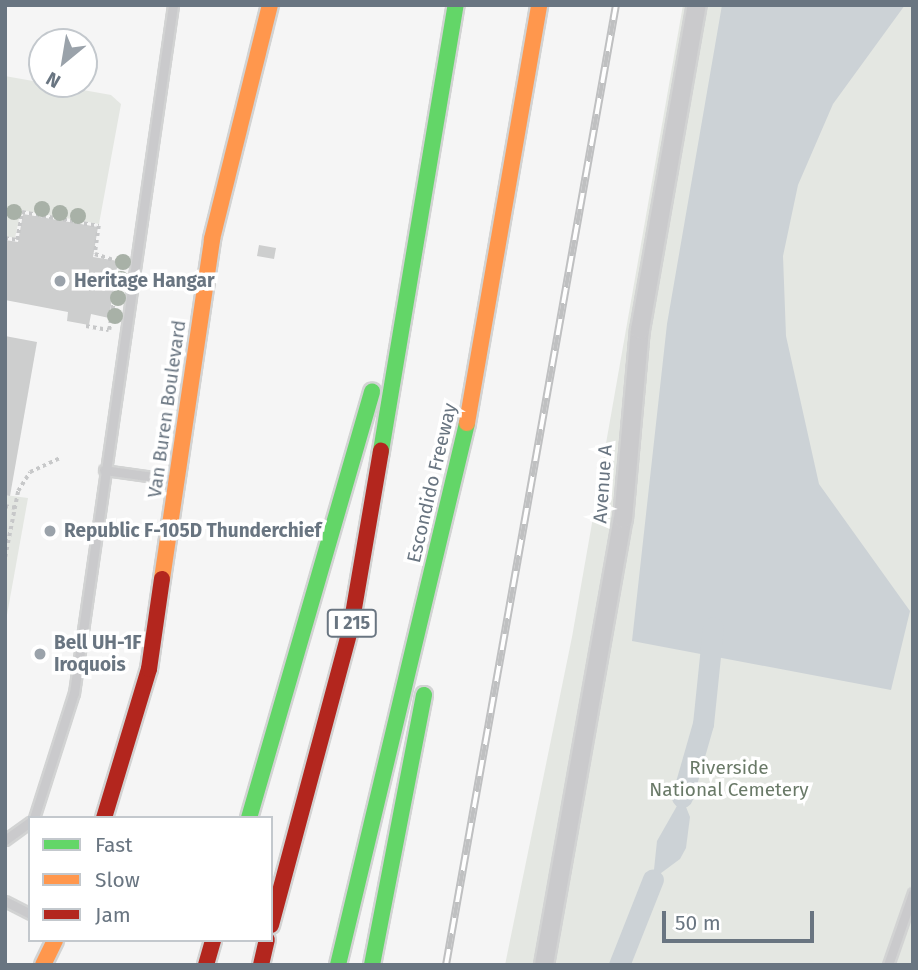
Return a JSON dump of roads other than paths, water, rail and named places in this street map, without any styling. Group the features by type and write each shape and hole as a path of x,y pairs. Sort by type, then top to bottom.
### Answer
{"main road":[{"name":"I 215","path":"273,918 351,626 401,314 456,5"},
{"name":"Escondido Freeway","path":"338,965 474,395 539,5"},
{"name":"Van Buren Boulevard","path":"105,816 149,669 212,239 264,6"},
{"path":"250,816 368,402 401,314"},
{"path":"431,654 474,395"},
{"path":"372,965 426,681"},
{"path":"43,965 54,942"},
{"path":"206,965 212,942"},
{"path":"261,965 267,942"}],"street":[{"name":"Avenue A","path":"544,965 623,519 640,330 696,5"}],"lane":[{"path":"35,816 74,693 104,470 133,308 173,5"},
{"path":"104,470 177,480"},
{"path":"5,840 28,823"},
{"path":"888,965 913,893"},
{"path":"5,901 28,913"}],"waterway":[{"path":"682,797 703,724 713,628"},
{"path":"619,965 653,879"}],"railway":[{"path":"446,965 616,5"}],"place":[{"name":"Heritage Hangar","path":"60,281"},
{"name":"Republic F-105D Thunderchief","path":"50,531"},
{"name":"Bell UH-1F Iroquois","path":"40,654"}],"park label":[{"name":"Riverside National Cemetery","path":"729,779"}]}
